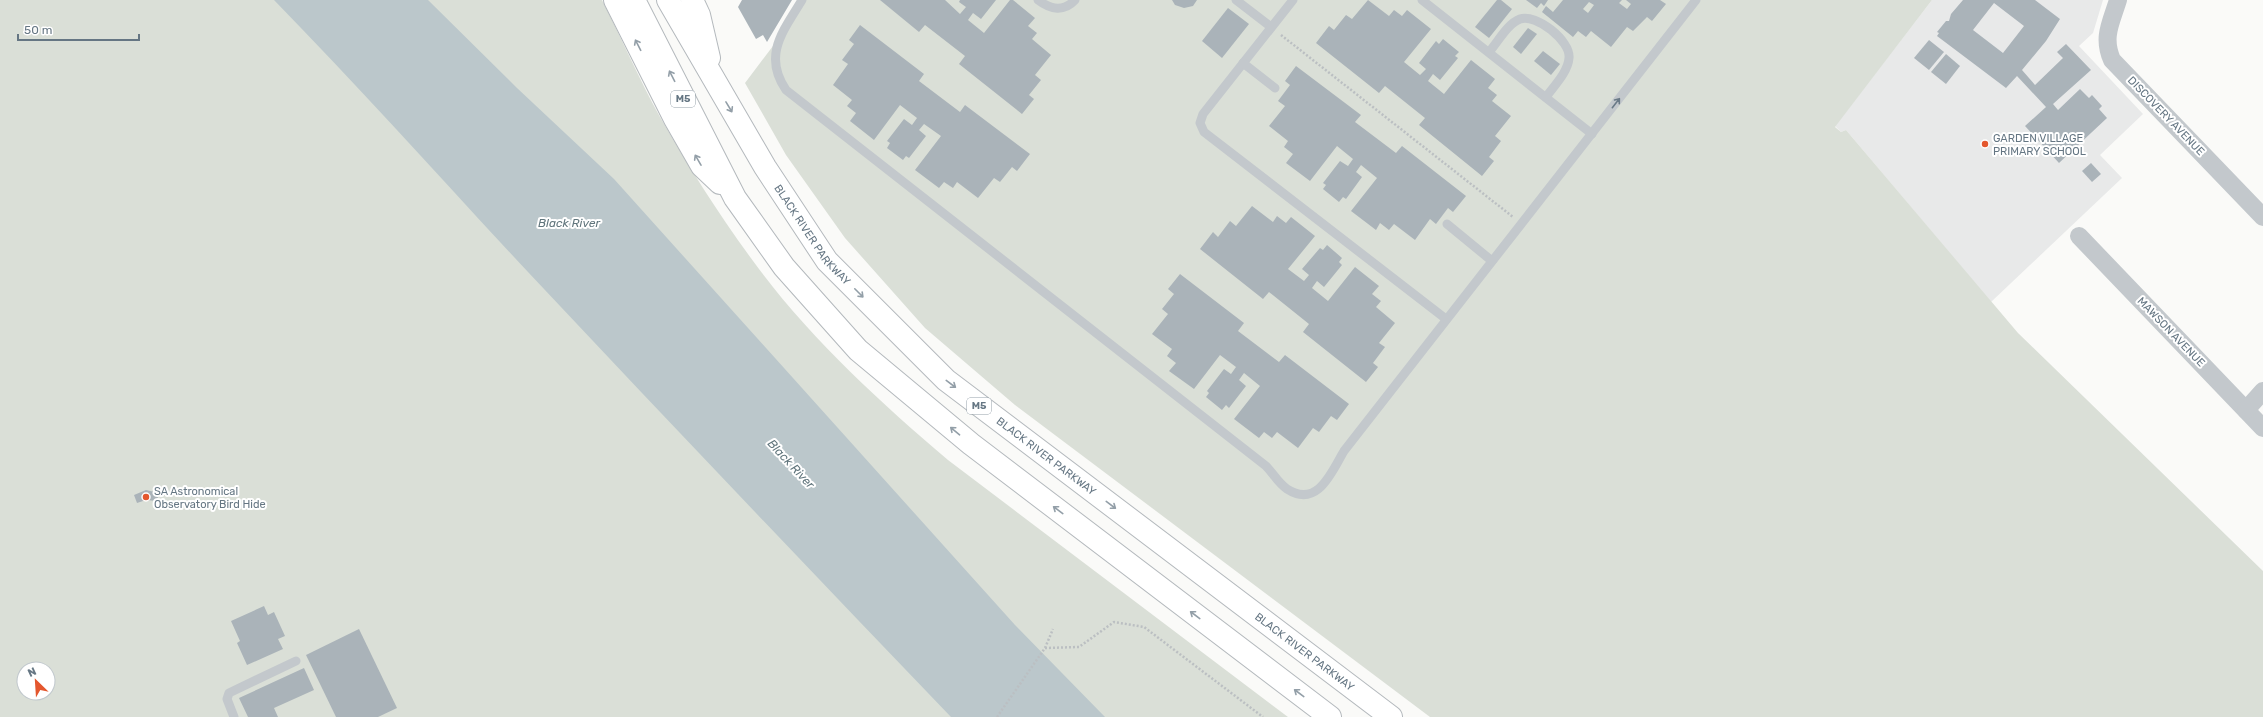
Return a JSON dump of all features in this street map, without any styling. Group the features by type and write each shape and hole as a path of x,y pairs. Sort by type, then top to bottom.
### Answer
{"highway":[{"path":"615,0 675,119 702,166 735,198"},
{"name":"M5","path":"634,0 735,198 784,267 858,350 971,444 1330,717"},
{"name":"BLACK RIVER PARKWAY","path":"668,0 765,168 827,261 946,380 1391,717"},
{"path":"692,0 699,15 714,81"}],"street":[{"name":"DISCOVERY AVENUE","path":"2118,0 2106,36 2107,48 2112,60 2263,217"},
{"name":"MAWSON AVENUE","path":"2079,236 2263,428"},
{"path":"2246,410 2263,391"}],"lane":[{"path":"802,0 782,34 775,51 776,68 786,90 1266,466 1283,486 1292,491 1307,493 1315,491 1328,481 1344,451 1696,0"},
{"path":"1038,0 1050,7 1058,9 1066,8 1076,0"},
{"path":"1236,0 1271,28"},
{"path":"1292,0 1203,114 1200,123 1204,132 1446,319"},
{"path":"1422,0 1592,134"},
{"path":"1489,52 1516,21 1528,17 1534,18 1564,42 1569,53 1569,60 1564,72 1546,97"},
{"path":"1243,63 1275,88"},
{"path":"1447,224 1492,262"},
{"path":"234,717 227,699 229,693 296,661"}],"path":[{"path":"1271,28 1521,224"},
{"path":"1045,648 1079,647 1114,622 1144,627 1263,717"},
{"path":"997,717 1045,648 1053,629"}],"shaded area":[{"path":"0,0 602,0 660,117 707,194 759,269 780,296 825,346 897,416 948,460 1288,717 0,717"},
{"path":"803,0 1932,0 1835,127 1841,132 1846,130 2018,333 2263,571 2263,717 1430,717 1015,405 925,328 845,238 786,155 745,83 782,34"},
{"name":"GARDEN VILLAGE PRIMARY SCHOOL","path":"1932,0 2103,0 2093,33 2079,46 2143,114 2100,155 2122,178 1991,302 1846,130 1841,132 1835,126"}],"water":[{"name":"Black River","path":"274,0 428,0 517,88 614,179 1015,625 1105,717 951,717 496,238 370,101"}],"building":[{"path":"742,0 792,0 767,42 763,35 756,39 738,7"},
{"path":"880,0 945,0 960,14 966,7 959,2 960,0 996,0 981,19 973,13 968,20 984,33 1010,0 1013,0 1035,18 1028,26 1037,33 1032,39 1051,55 1035,75 1041,80 1029,95 1034,99 1022,114 959,64 965,56 925,25 919,32"},
{"path":"1172,0 1197,0 1193,6 1184,8 1175,5"},
{"path":"1368,0 1389,16 1394,10 1402,16 1407,10 1431,29 1404,62 1420,75 1426,69 1419,63 1436,41 1439,44 1443,39 1459,52 1455,56 1458,58 1440,80 1433,74 1428,81 1444,94 1471,60 1495,79 1488,88 1497,95 1492,101 1511,116 1495,136 1501,141 1489,157 1494,161 1482,176 1419,125 1425,118 1385,86 1379,93 1316,43 1329,26 1334,30 1346,15 1352,19"},
{"path":"1497,0 1501,0 1512,9 1489,38 1475,27"},
{"path":"1526,0 1548,0 1544,6 1541,3 1537,8"},
{"path":"1563,0 1622,0 1619,3 1627,9 1631,4 1626,0 1660,0 1666,4 1652,21 1647,17 1633,31 1627,27 1611,47 1591,31 1586,37 1578,31 1573,37 1542,12 1546,6 1553,12","holes":["1589,2 1594,5 1588,13 1583,9"]},
{"path":"1963,0 2035,0 2060,19 2046,41 2022,70 2035,85 2063,58 2057,52 2066,44 2091,70 2053,104 2058,110 2080,89 2089,98 2092,95 2102,106 2099,109 2107,118 2059,163 2025,126 2046,107 2017,76 2006,88 1937,36 1939,33 1937,32 1946,21 1949,21 1951,14","holes":["1994,3 2024,26 2003,53 1973,30"]},
{"path":"1228,8 1249,24 1222,58 1202,41"},
{"path":"860,25 924,74 919,81 960,112 965,105 1030,154 1017,171 1012,167 1000,182 994,178 978,198 957,182 953,188 944,182 939,188 915,170 941,136 924,124 919,130 926,136 909,158 906,156 903,160 887,148 890,143 887,141 904,119 912,125 917,118 900,105 874,140 850,121 856,113 847,106 852,100 833,85 848,64 842,60 854,44 849,40"},
{"path":"1528,28 1537,34 1521,54 1513,47"},
{"path":"1929,40 1944,52 1929,70 1914,58"},
{"path":"1543,51 1560,64 1551,75 1534,61"},
{"path":"1946,54 1960,66 1946,84 1931,72"},
{"path":"1296,66 1361,115 1355,122 1396,153 1402,146 1466,196 1453,212 1448,208 1436,224 1430,219 1415,240 1394,224 1389,230 1380,223 1376,230 1351,211 1377,178 1361,165 1356,172 1362,177 1346,199 1343,197 1339,202 1323,189 1326,185 1323,183 1340,161 1348,166 1353,159 1337,146 1310,181 1286,163 1293,154 1284,147 1288,141 1269,126 1285,106 1278,101 1290,85 1285,81"},
{"path":"2091,163 2101,174 2092,182 2082,171"},
{"path":"1252,206 1273,222 1277,216 1286,223 1291,217 1315,236 1288,269 1304,281 1309,275 1302,269 1320,248 1323,250 1327,245 1342,258 1339,262 1342,265 1324,287 1317,281 1312,288 1328,301 1355,267 1379,286 1372,294 1381,301 1376,307 1395,323 1379,343 1385,347 1373,363 1378,367 1366,382 1303,332 1309,324 1269,292 1263,299 1200,249 1213,232 1218,237 1230,221 1236,226"},
{"path":"1180,274 1244,323 1238,331 1279,362 1285,355 1349,404 1337,420 1331,416 1319,432 1313,428 1298,448 1277,432 1272,438 1264,432 1259,438 1234,419 1260,386 1244,373 1239,380 1246,386 1229,408 1226,405 1222,410 1206,397 1209,393 1207,391 1224,369 1231,374 1236,367 1220,355 1194,389 1169,371 1176,363 1167,356 1172,349 1152,334 1168,314 1162,309 1174,294 1168,289"},
{"name":"SA Astronomical Observatory Bird Hide","path":"146,490 159,493 157,501 146,500 137,503 134,495"},
{"path":"264,606 268,615 274,612 285,636 278,639 283,649 247,665 237,643 240,641 231,621"},
{"path":"359,629 397,708 378,717 336,717 306,655"},
{"path":"304,668 314,690 274,708 278,717 248,717 239,698"}],"place":[{"name":"GARDEN VILLAGE PRIMARY SCHOOL","path":"1985,144"},
{"name":"SA Astronomical Observatory Bird Hide","path":"146,497"}]}
